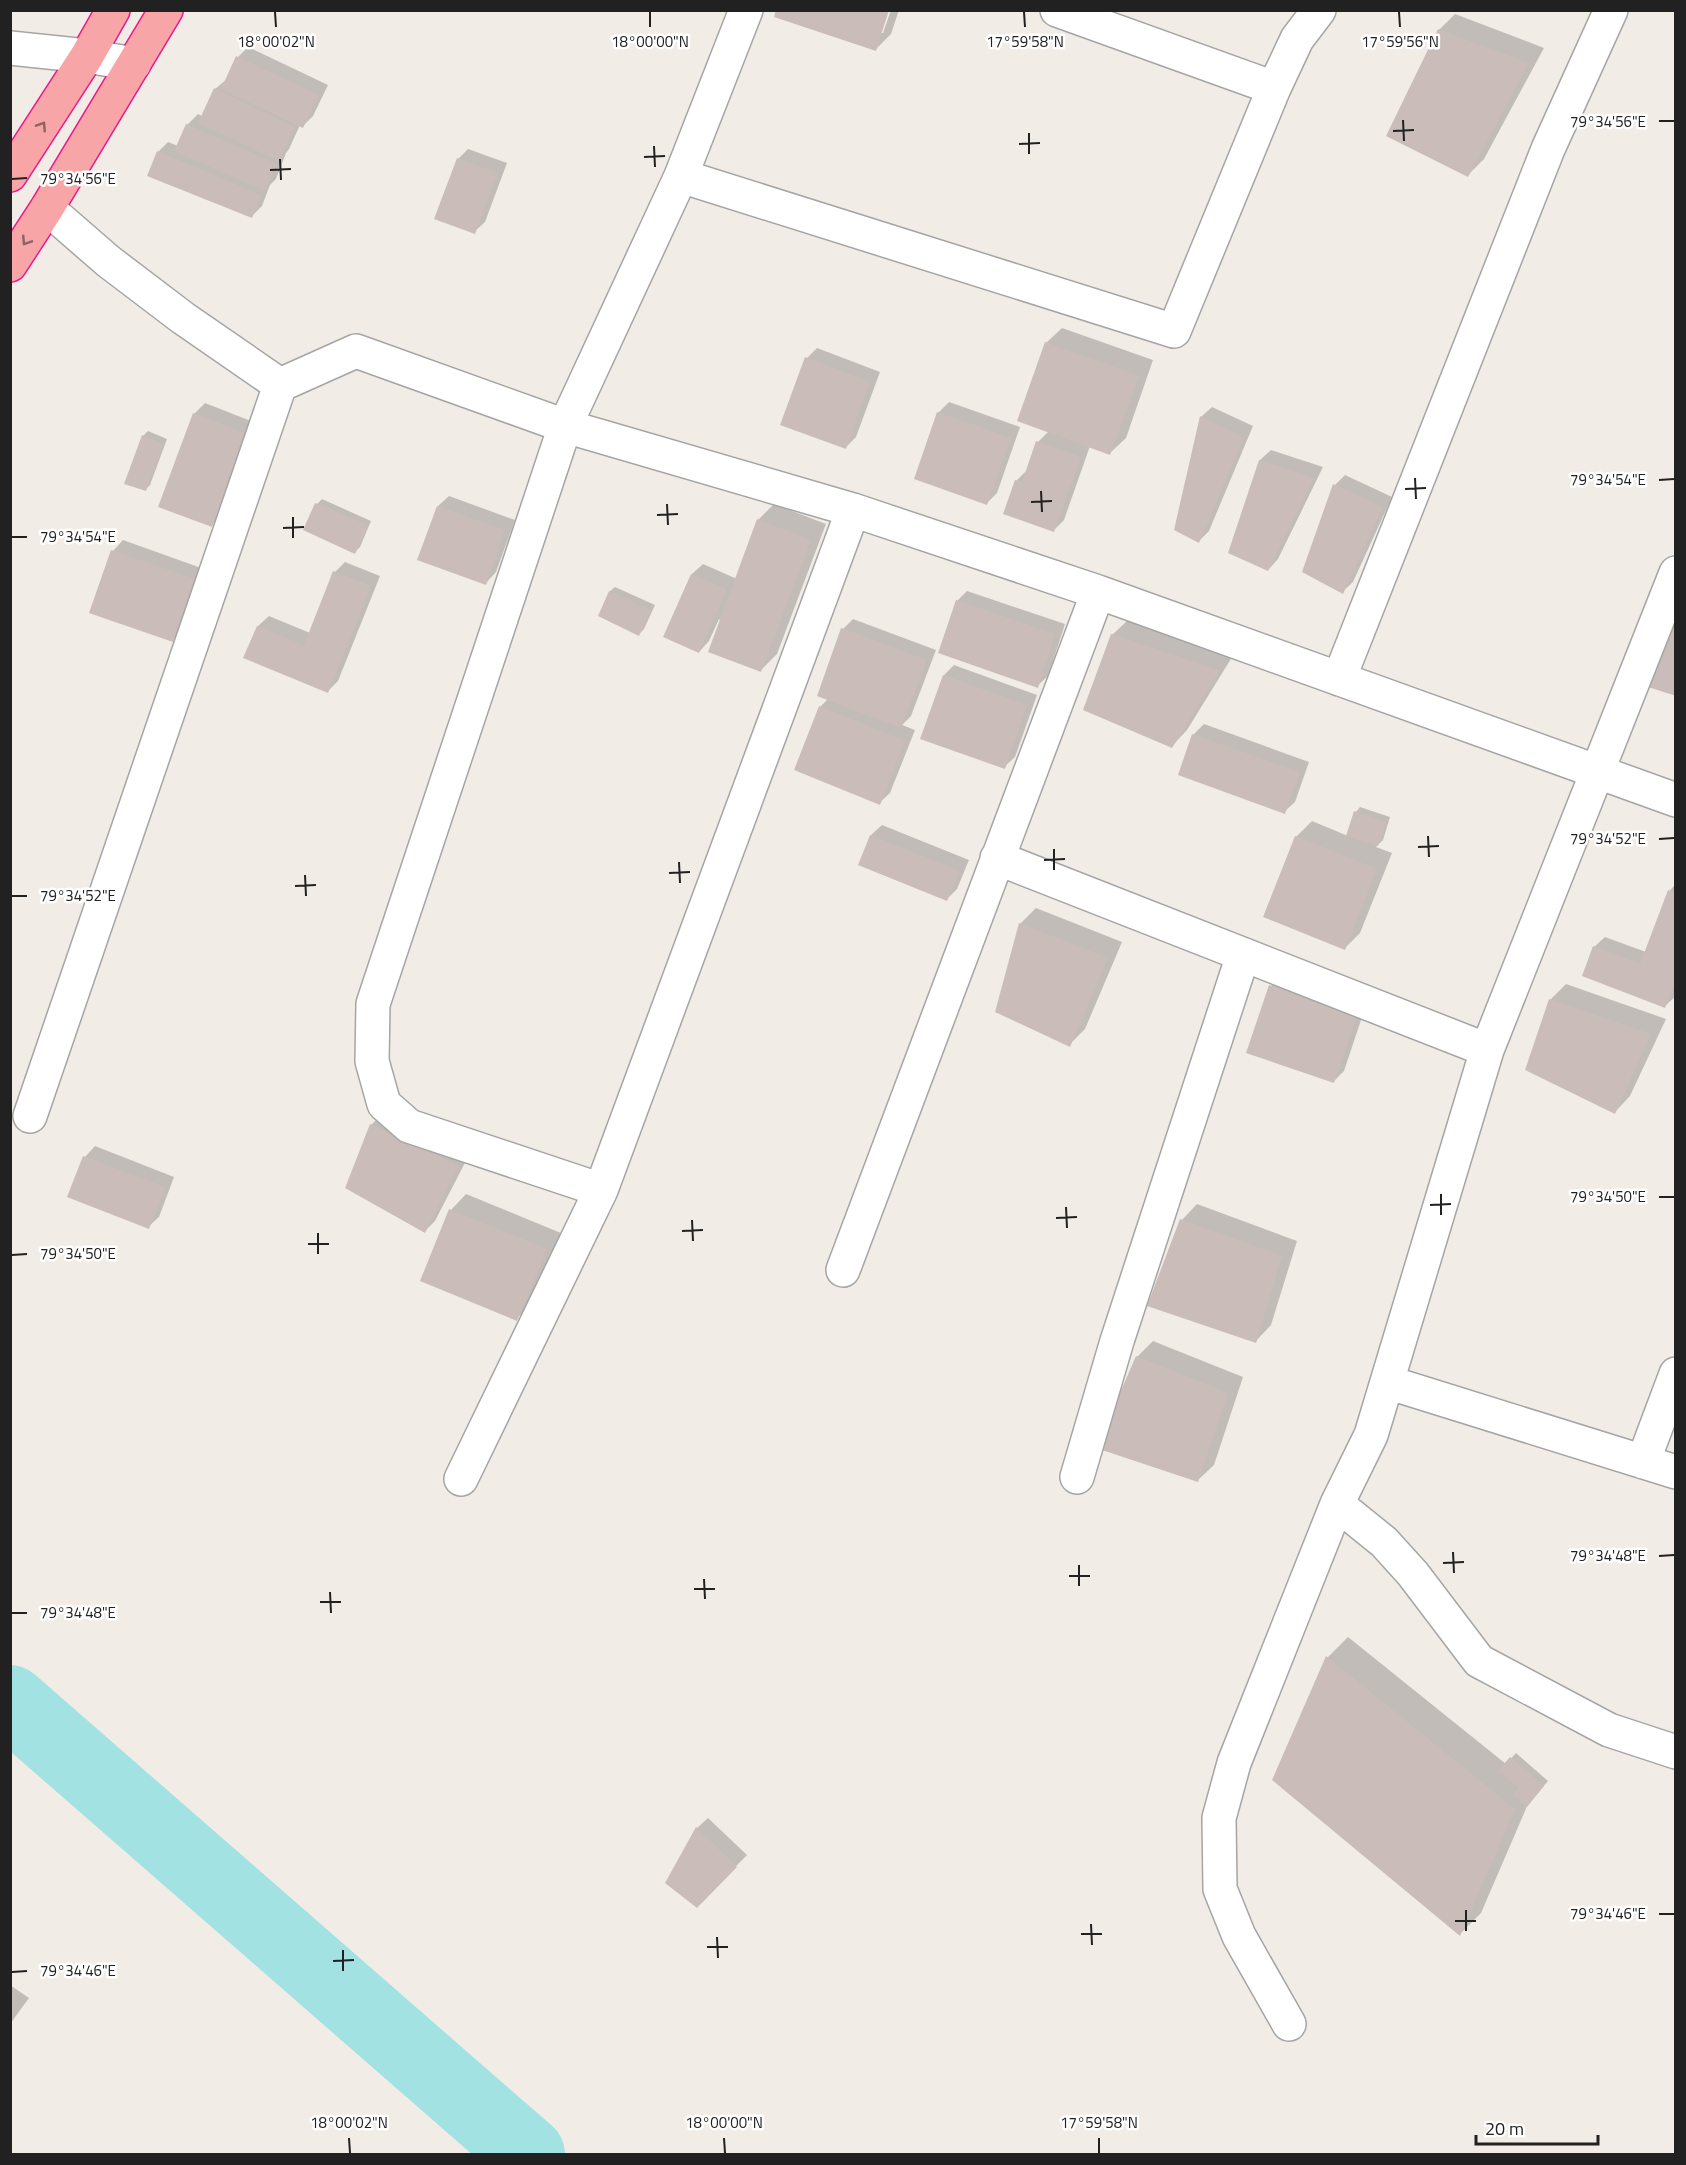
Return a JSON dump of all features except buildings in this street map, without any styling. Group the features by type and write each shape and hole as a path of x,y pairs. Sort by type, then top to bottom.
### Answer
{"highway":[{"path":"10,175 87,56 113,10"},
{"path":"10,265 48,207 166,10"}],"street":[{"path":"601,1190 409,1126 384,1104 372,1061 374,1004 565,426 681,176 746,10"},
{"path":"1057,10 1274,88"},
{"path":"681,176 1173,331 1274,88 1297,39 1319,10"},
{"path":"1340,679 1548,149 1611,10"},
{"path":"10,48 87,56 134,64"},
{"path":"48,207 108,261 183,318 280,385"},
{"path":"30,1116 280,385 356,351 565,426 853,510 1098,592 1676,800"},
{"path":"461,1479 601,1190 853,510"},
{"path":"1289,2024 1239,1936 1220,1888 1219,1818 1234,1763 1337,1504 1371,1435 1487,1050 1676,573"},
{"path":"843,1270 1098,592"},
{"path":"997,858 1487,1050"},
{"path":"1077,1477 1117,1341 1243,955"},
{"path":"1643,1462 1676,1374"},
{"path":"1387,1382 1676,1472"},
{"path":"1337,1504 1391,1550 1444,1613 1479,1661 1609,1730 1676,1752"}],"waterway":[{"path":"10,1702 528,2154"}]}
